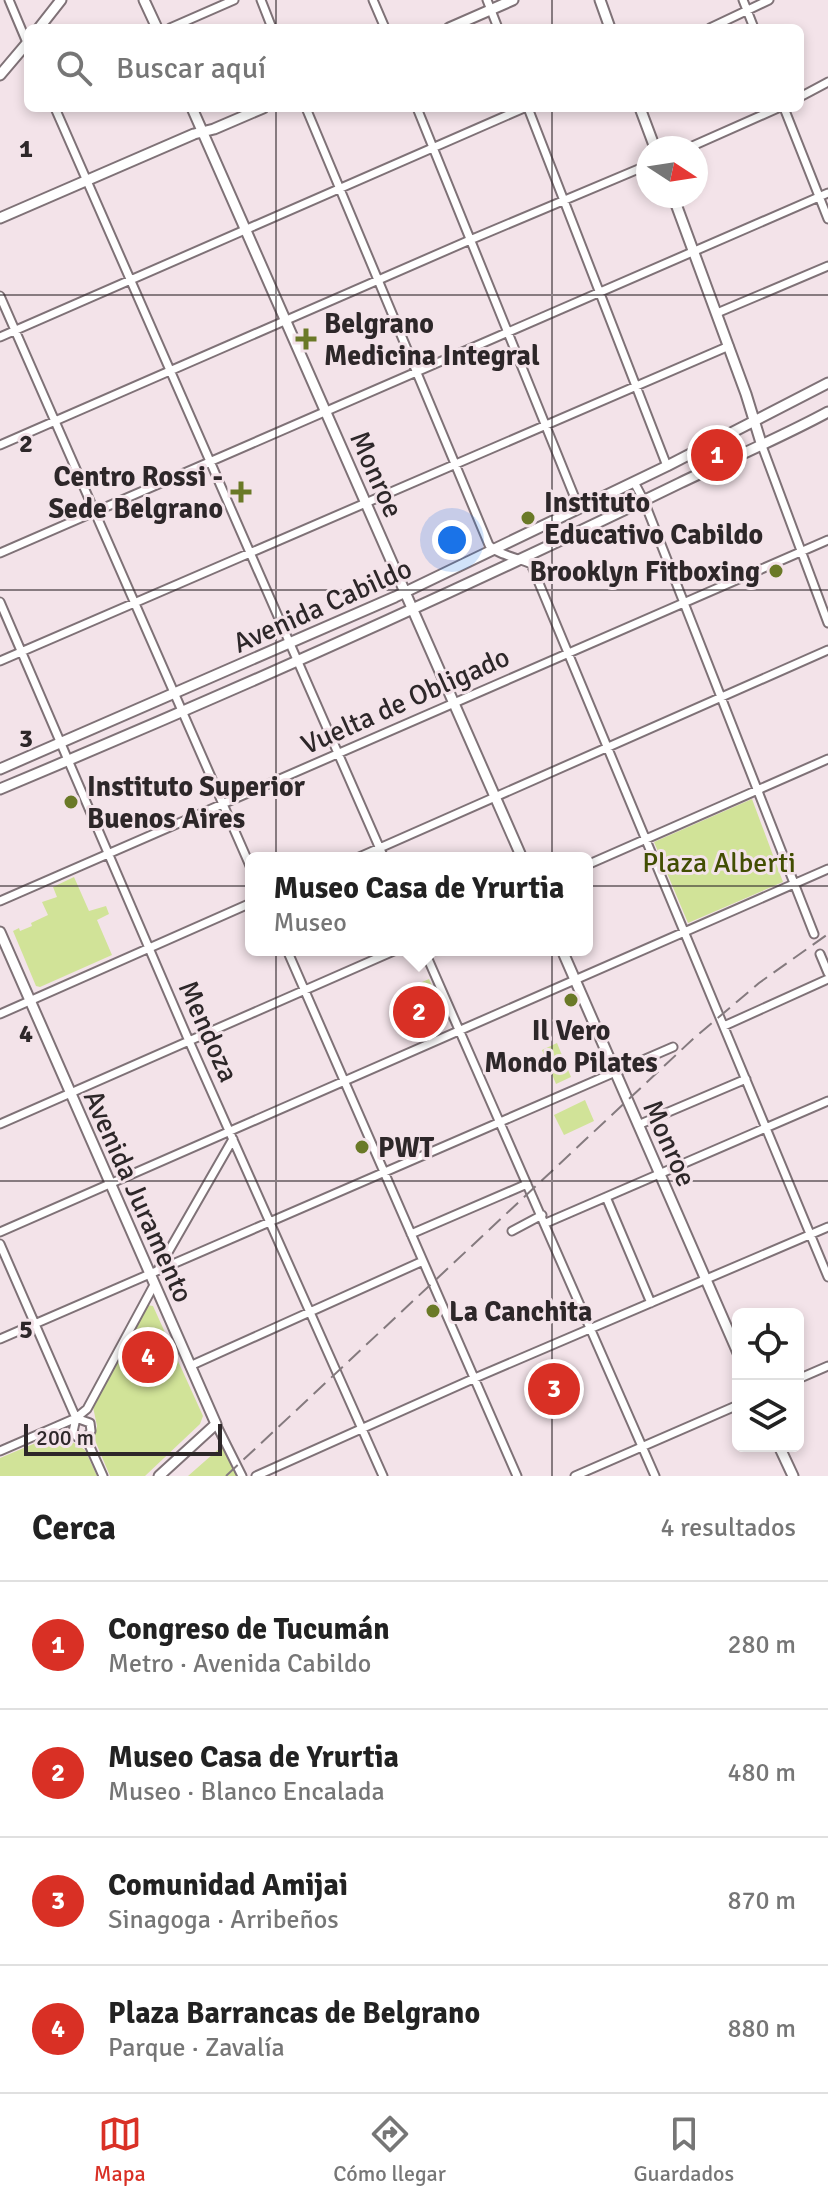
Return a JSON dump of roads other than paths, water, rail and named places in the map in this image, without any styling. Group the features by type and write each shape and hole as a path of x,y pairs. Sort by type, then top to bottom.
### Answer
{"main road":[{"path":"42,24 61,0"},
{"path":"144,0 155,24"},
{"path":"456,24 489,5 513,0"},
{"path":"600,0 609,24"},
{"path":"0,75 24,48"},
{"name":"Monroe","path":"194,112 519,852"},
{"path":"0,218 253,112"},
{"path":"642,112 650,136"},
{"path":"677,208 729,346 760,442"},
{"name":"Avenida Cabildo","path":"0,769 405,593 667,466 828,383"},
{"name":"Avenida Cabildo","path":"0,789 413,610 828,412"},
{"name":"Avenida Juramento","path":"0,932 110,1184 154,1272 154,1285 216,1424"},
{"name":"Monroe","path":"565,956 732,1339"},
{"path":"159,1476 216,1424"},
{"path":"782,1452 793,1476"}],"street":[{"path":"9,0 24,34"},
{"path":"179,24 234,0"},
{"path":"261,0 270,24"},
{"path":"373,0 383,24"},
{"path":"743,0 752,24"},
{"path":"720,24 769,0"},
{"path":"489,5 496,24"},
{"path":"804,95 828,82"},
{"path":"57,112 382,852"},
{"path":"308,112 493,550 531,564 828,1277"},
{"path":"419,112 579,508"},
{"path":"0,337 516,112"},
{"path":"528,112 667,466"},
{"path":"708,139 772,112"},
{"path":"783,112 828,219"},
{"path":"0,445 636,170"},
{"path":"0,553 828,193"},
{"path":"717,313 828,266"},
{"path":"0,296 245,854"},
{"path":"0,661 729,346"},
{"path":"760,442 828,623"},
{"path":"634,482 814,934"},
{"name":"Vuelta de Obligado","path":"0,901 828,540"},
{"name":"Mendoza","path":"0,602 189,1041 383,1476"},
{"path":"371,852 828,650"},
{"path":"593,862 828,759"},
{"path":"0,1232 231,1135 344,1081 828,869"},
{"path":"0,1014 245,906"},
{"path":"820,954 828,973"},
{"path":"290,956 517,1476"},
{"path":"0,1124 382,956"},
{"path":"427,956 655,1476"},
{"path":"724,1026 828,979"},
{"path":"0,1339 673,1047"},
{"path":"638,1125 746,1079"},
{"path":"512,1231 606,1197 828,1101"},
{"path":"154,1272 231,1135"},
{"path":"411,1234 527,1184"},
{"path":"606,1197 651,1303"},
{"path":"256,1476 475,1378 828,1227"},
{"path":"0,1244 76,1418 73,1432 77,1437 86,1438"},
{"path":"190,1366 423,1261"},
{"path":"0,1451 76,1418 89,1407 154,1285"},
{"path":"804,1376 828,1366"},
{"path":"575,1476 732,1408"},
{"path":"76,1418 90,1423 91,1430 86,1438"},
{"name":"Avenida Juramento","path":"216,1424 242,1476"},
{"path":"86,1438 103,1476"}],"railway":[{"path":"226,1476 693,1039 759,983 828,934"}],"place":[{"name":"Belgrano Medicina Integral","path":"306,339"},
{"name":"Congreso de Tucumán","path":"717,455"},
{"name":"Centro Rossi - Sede Belgrano","path":"241,492"},
{"name":"Instituto Educativo Cabildo","path":"528,518"},
{"name":"Brooklyn Fitboxing","path":"776,571"},
{"name":"Instituto Superior Buenos Aires","path":"71,802"},
{"name":"Il Vero Mondo Pilates","path":"571,1000"},
{"name":"Museo Casa de Yrurtia","path":"419,1012"},
{"name":"PWT","path":"362,1147"},
{"name":"La Canchita","path":"433,1311"},
{"name":"Plaza Barrancas de Belgrano","path":"148,1357"},
{"name":"Comunidad Amijai","path":"554,1389"}],"park label":[{"name":"Plaza Alberti","path":"719,862"}]}
